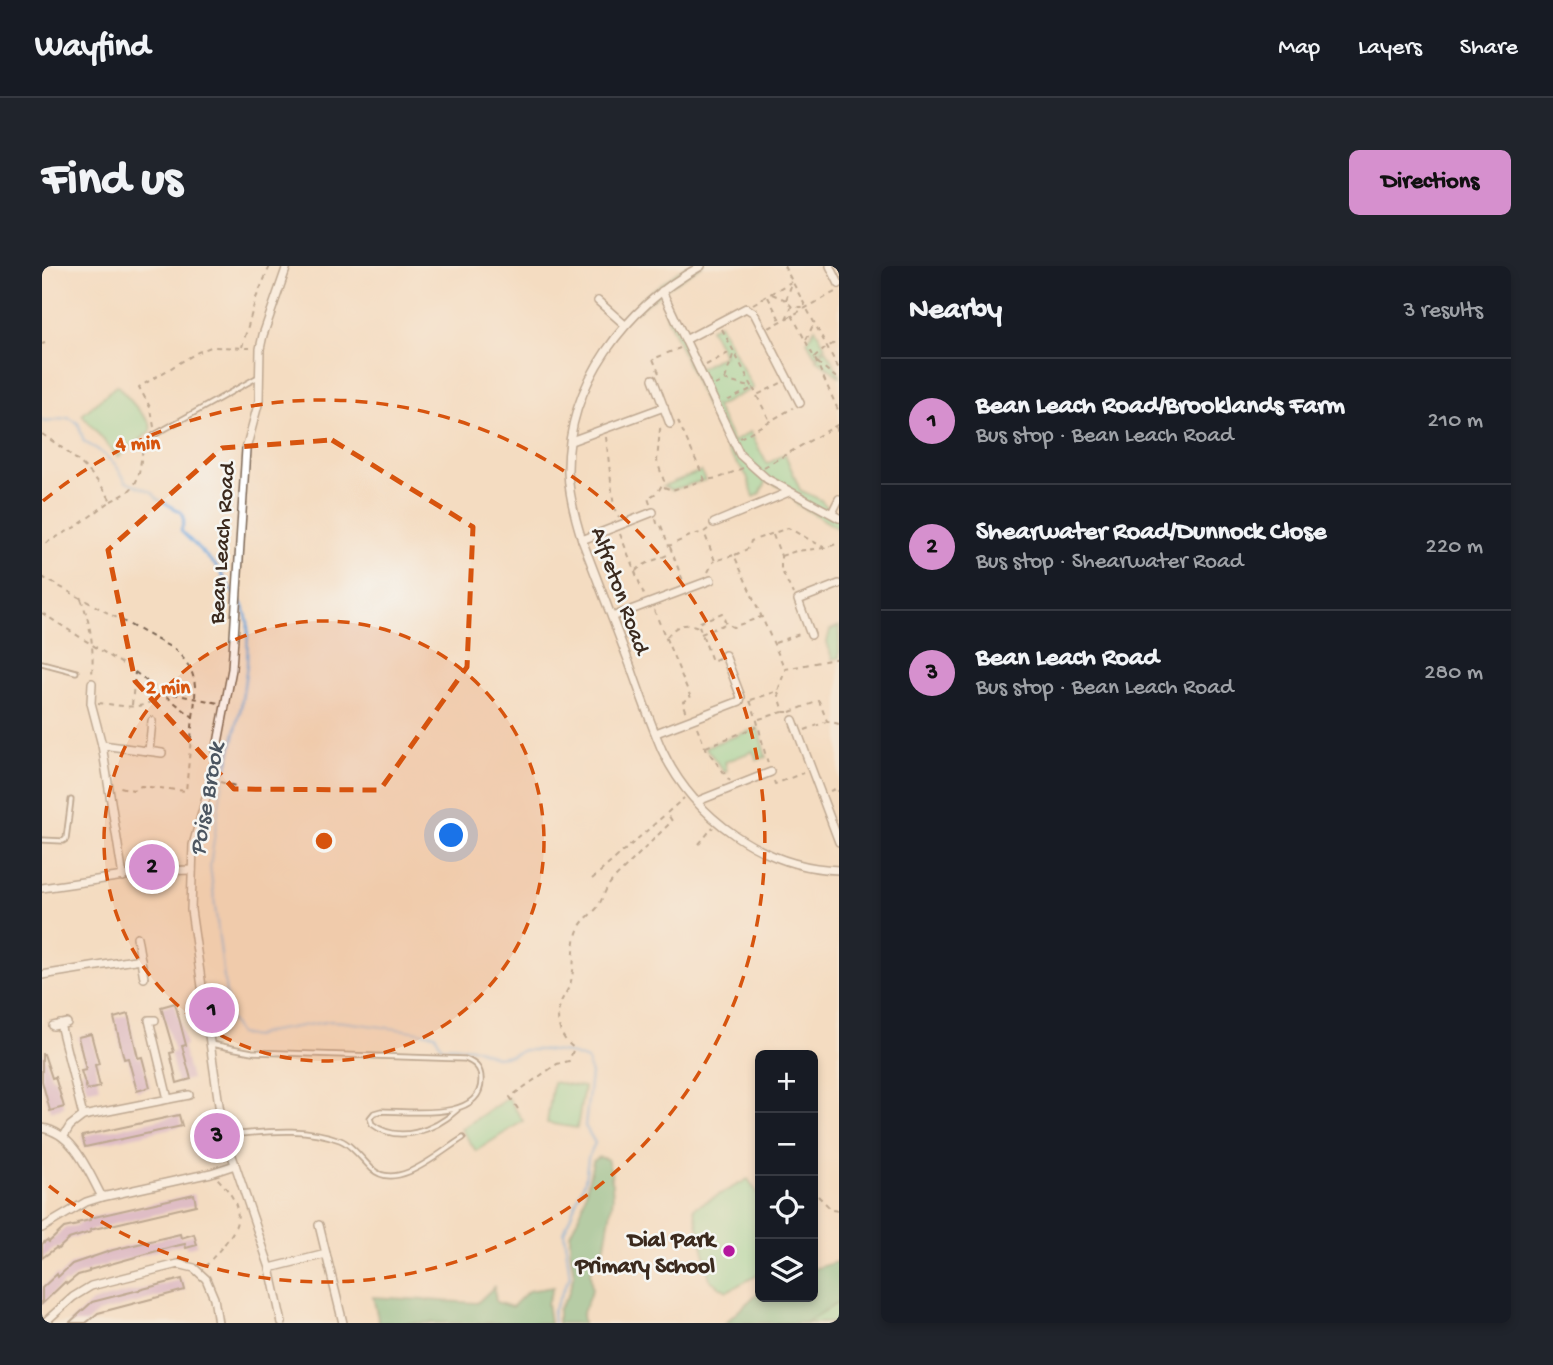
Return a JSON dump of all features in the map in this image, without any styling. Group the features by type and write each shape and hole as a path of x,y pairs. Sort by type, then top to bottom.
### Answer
{"street":[{"name":"Bean Leach Road","path":"282,1323 270,1268 225,1135 191,910 192,870 198,826 227,704 236,617 246,449 259,401 263,335 287,266"},
{"name":"Alfreton Road","path":"701,266 637,311 607,346 583,392 571,441 568,472 572,508 656,733 673,768 690,793 742,840 793,864 839,870"},
{"path":"830,266 839,284"},
{"path":"662,291 733,442 750,465 789,492 836,515 839,499"},
{"path":"598,300 625,325"},
{"path":"686,343 746,308 754,313 800,403"},
{"path":"653,379 670,424"},
{"path":"571,441 664,407"},
{"path":"714,523 789,492"},
{"path":"582,540 653,512"},
{"path":"612,617 711,580"},
{"path":"811,633 798,600 839,584"},
{"path":"656,733 740,701 741,697 725,655"},
{"path":"92,683 91,703 109,782 123,877"},
{"path":"793,720 837,830 839,842"},
{"path":"149,751 152,721"},
{"path":"102,745 162,753"},
{"path":"698,802 771,772"},
{"path":"42,888 158,871 192,870"},
{"path":"137,937 144,978"},
{"path":"42,975 141,960"},
{"path":"149,1020 168,1099"},
{"path":"60,1025 83,1116"},
{"path":"64,1136 70,1126 83,1116 189,1095"},
{"path":"42,1128 64,1136 102,1196"},
{"path":"42,1228 86,1202 102,1196 211,1173 235,1165"},
{"path":"319,1226 343,1323"},
{"path":"270,1268 326,1254"},
{"path":"44,1323 73,1297 99,1283 178,1264 194,1268 210,1287 219,1323"}],"lane":[{"path":"154,435 260,376"},
{"path":"42,663 76,672"},
{"path":"42,840 66,839 71,800"},
{"path":"209,1043 251,1052 466,1059 475,1063 481,1072 479,1092 471,1101 433,1126 412,1133 389,1135 372,1124 370,1118 381,1111 457,1110"},
{"path":"225,1135 301,1130 344,1140 377,1173 391,1177 407,1174 463,1138"}],"path":[{"path":"242,348 256,298 270,266"},
{"path":"784,266 839,369"},
{"path":"746,308 792,282"},
{"path":"786,300 792,282"},
{"path":"763,331 839,290"},
{"path":"769,295 786,300 792,307 807,307"},
{"path":"769,295 781,321"},
{"path":"786,318 792,307"},
{"path":"792,315 839,412"},
{"path":"805,342 815,322"},
{"path":"719,324 770,420"},
{"path":"815,360 827,346 839,341"},
{"path":"653,379 660,376 653,359 686,343"},
{"path":"42,545 77,526 132,487 136,481 142,450 147,440 154,435 151,409 139,387 211,347 261,351"},
{"path":"698,369 733,351"},
{"path":"724,380 733,351"},
{"path":"815,360 839,380"},
{"path":"757,395 788,379"},
{"path":"707,389 724,380 752,388"},
{"path":"716,407 752,388"},
{"path":"733,442 800,403"},
{"path":"686,589 648,498 663,486 664,481 657,461 660,429 680,420 705,480"},
{"path":"758,472 769,462 839,424"},
{"path":"835,426 839,434"},
{"path":"605,429 614,508 635,572 667,637 691,698 682,702 705,747 729,778 732,787"},
{"path":"42,435 69,452 104,488 111,501"},
{"path":"663,486 672,490 719,478 750,465"},
{"path":"669,546 704,532 715,526 714,523"},
{"path":"711,580 708,572 715,561 749,548 751,541 788,528 825,548"},
{"path":"704,532 715,561"},
{"path":"773,534 781,556 781,569 789,590 798,600"},
{"path":"781,556 839,543"},
{"path":"635,572 642,565 660,560 671,553"},
{"path":"734,555 785,669 778,691 784,712"},
{"path":"42,577 174,649 186,660 193,673 197,689 186,791 141,786 133,790 109,782"},
{"path":"81,598 94,647 92,683"},
{"path":"42,613 135,672 193,717"},
{"path":"725,655 712,661 698,623 722,613 726,624"},
{"path":"701,634 726,624 736,626 762,616"},
{"path":"667,637 671,631 683,625 690,624 699,628"},
{"path":"775,643 811,633"},
{"path":"785,669 839,658"},
{"path":"76,672 92,673"},
{"path":"132,706 135,672"},
{"path":"778,691 750,701 758,719 775,784 811,770"},
{"path":"162,692 227,704"},
{"path":"91,703 148,705 162,692"},
{"path":"758,719 819,701 827,721"},
{"path":"789,712 793,720"},
{"path":"798,733 827,721 839,724"},
{"path":"705,747 758,727"},
{"path":"217,782 239,787"},
{"path":"837,788 839,793"},
{"path":"592,879 690,793"},
{"path":"517,1109 510,1097 557,1064 569,1061 573,1048 563,1038 559,1027 559,1014 560,1003 572,980 577,930 597,908 605,889 672,821 667,813"},
{"path":"699,845 718,821"},
{"path":"200,1273 236,1230 239,1219 237,1207 229,1191 211,1173"},
{"path":"818,1196 832,1210 839,1211"},
{"path":"833,1323 839,1319"}],"highlighted area":[{"path":"332,440 473,527 467,667 380,790 234,789 135,681 108,550 222,448"}],"green space":[{"path":"686,266 701,266 662,291 698,369 724,355 710,328 719,324 753,388 716,407 733,442 750,432 767,464 785,454 800,490 821,500 832,513 839,514 839,529 797,504 789,492 767,480 760,494 754,497 747,476 729,453 707,408 667,317 662,292 637,311 640,299"},
{"path":"815,328 825,346 815,356 807,341"},
{"path":"826,349 839,374 839,376 816,359"},
{"path":"117,385 150,423 151,431 118,457 82,415"},
{"path":"701,471 705,480 672,490 663,486"},
{"path":"839,626 839,658 832,659 827,642 830,630"},
{"path":"758,728 766,757 757,760 753,751 725,762 725,773 705,747"},
{"path":"553,1082 584,1087 577,1128 547,1123"},
{"path":"508,1098 523,1121 476,1151 461,1129"},
{"path":"599,1157 607,1159 613,1198 605,1246 590,1272 592,1290 582,1315 583,1323 558,1323 558,1310 568,1295 574,1274 570,1234 582,1209 593,1161"},
{"path":"748,1179 755,1190 755,1277 727,1291 710,1280 694,1208"},
{"path":"839,1261 839,1302 806,1323 725,1323 755,1296 755,1302 818,1302 818,1267"},
{"path":"494,1287 496,1302 512,1307 528,1291 553,1287 547,1303 550,1323 379,1323 373,1297 477,1303"},
{"path":"839,1292 839,1323 792,1323"}],"building":[{"path":"175,1003 186,1045 182,1046 191,1079 177,1083 170,1053 174,1052 161,1007"},
{"path":"128,1014 138,1058 142,1057 150,1087 137,1091 128,1058 124,1059 114,1018"},
{"path":"91,1034 99,1064 95,1065 100,1087 87,1090 81,1071 86,1070 78,1037"},
{"path":"42,1054 52,1078 55,1077 64,1107 50,1111 42,1081"},
{"path":"179,1115 182,1126 85,1147 82,1136"},
{"path":"194,1194 196,1205 90,1230 91,1232 69,1239 42,1258 42,1244 47,1240 49,1242 64,1228 78,1225 77,1223 90,1218"},
{"path":"180,1234 181,1238 194,1234 197,1245 186,1248 185,1244 171,1247 89,1270 67,1284 65,1282 42,1304 42,1288 72,1264 113,1250"},
{"path":"182,1279 185,1290 98,1313 86,1323 69,1323 92,1302"}],"waterway":[{"name":"Poise Brook","path":"42,420 45,422 69,418 78,423 84,442 115,464 126,481 152,492 158,499 181,512 184,521 181,531 217,567 234,594"},
{"name":"Poise Brook","path":"238,599 244,607 248,623 247,665 241,707 221,792 210,866 229,1018 239,1034 254,1037 266,1032 331,1021 435,1034 441,1046 475,1048 496,1057 524,1050 544,1050 568,1053 587,1060 591,1074 585,1126 595,1143 588,1158 585,1180 564,1232 570,1276 553,1311 554,1323"}],"place":[{"name":"Shearwater Road/Dunnock Close","path":"152,867"},
{"name":"Bean Leach Road/Brooklands Farm","path":"212,1010"},
{"name":"Bean Leach Road","path":"217,1136"},
{"name":"Dial Park Primary School","path":"729,1251"}]}
